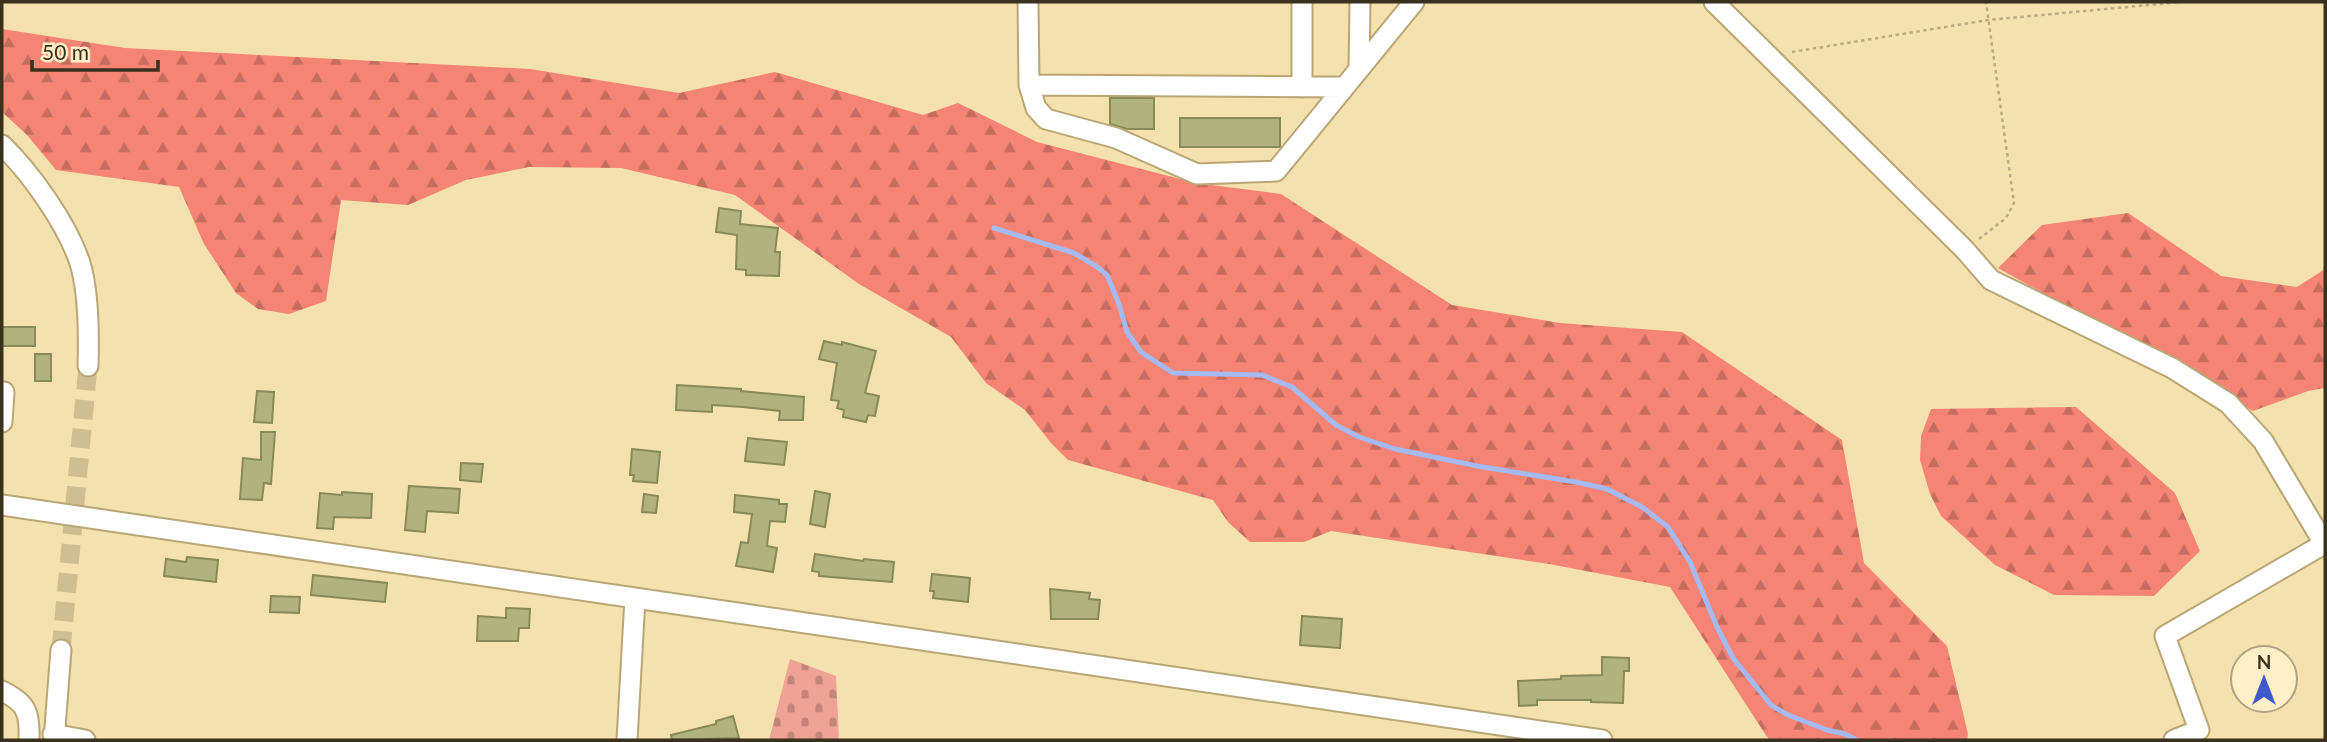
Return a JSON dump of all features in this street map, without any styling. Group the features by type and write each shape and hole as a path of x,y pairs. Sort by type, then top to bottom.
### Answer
{"street":[{"path":"1028,2 1029,85 1036,108 1046,119 1116,138 1197,174 1276,171 1414,2"},
{"path":"1302,2 1302,87"},
{"path":"1359,69 1360,2"},
{"path":"1714,2 1771,55 1965,250 1991,280 2172,368 2228,403 2263,441 2325,544 2165,636 2199,730 2174,740"},
{"path":"1029,85 1344,87"},
{"path":"2,145 43,193 80,263 89,327 88,366"},
{"path":"2,422 4,392"},
{"path":"2,505 1602,740"},
{"path":"627,740 635,598"},
{"path":"61,650 54,737 85,740"},
{"path":"2,691 20,699 30,719 29,740"}],"path":[{"path":"1965,250 2006,218 2014,203 1986,2"},
{"path":"1771,55 1988,20 2181,2"}],"green space":[{"path":"2,29 125,48 530,69 679,93 775,72 923,115 958,103 1037,142 1196,183 1281,194 1452,305 1560,323 1682,332 1842,440 1864,563 1947,646 1968,734 1967,740 1769,740 1670,587 1549,564 1331,531 1304,542 1250,542 1228,522 1213,500 1068,460 1025,410 986,383 951,337 859,284 735,195 621,168 529,167 466,180 408,205 341,200 326,301 289,314 258,309 236,293 204,244 179,187 56,170 27,135 2,112"},
{"path":"2128,213 2221,276 2297,287 2325,269 2325,388 2308,391 2253,411 1998,268 2042,225"},
{"path":"2076,407 2175,493 2200,551 2154,596 2054,595 1995,565 1941,516 1930,494 1920,460 1921,436 1931,409"},
{"path":"790,659 836,676 839,740 769,740"}],"building":[{"path":"1110,98 1154,98 1154,129 1127,129 1110,124"},
{"path":"1180,118 1280,118 1280,147 1180,147"},
{"path":"719,208 741,211 740,224 778,228 775,252 780,252 779,276 746,275 746,270 736,269 737,235 716,232"},
{"path":"2,327 35,327 35,346 2,346"},
{"path":"824,341 842,345 842,342 876,351 865,393 879,396 875,416 868,415 866,422 843,417 844,410 837,408 839,401 831,400 837,363 819,359"},
{"path":"35,354 51,354 51,381 35,381"},
{"path":"677,385 804,397 803,420 779,420 780,411 743,407 712,405 712,412 676,410"},
{"path":"257,391 274,392 272,423 254,422"},
{"path":"261,432 275,432 271,484 264,483 262,500 240,499 243,458 261,460"},
{"path":"748,438 787,442 784,465 745,461"},
{"path":"632,449 660,452 657,483 633,481 634,475 630,475"},
{"path":"461,463 483,464 481,482 460,480"},
{"path":"409,486 460,489 458,513 427,511 425,532 405,530"},
{"path":"815,491 830,494 825,527 810,524"},
{"path":"342,492 372,494 371,518 334,517 333,529 317,528 320,493 342,495"},
{"path":"644,494 658,496 656,513 642,512"},
{"path":"735,495 779,500 779,504 787,504 785,522 770,521 767,546 777,548 773,572 736,566 741,542 748,543 752,514 734,512"},
{"path":"815,554 863,561 894,562 892,582 819,576 819,572 812,571"},
{"path":"187,557 218,560 216,582 164,576 166,559 186,562"},
{"path":"932,574 970,578 968,602 933,598 934,591 930,591"},
{"path":"313,575 387,583 385,602 311,595"},
{"path":"1050,589 1090,593 1089,599 1100,600 1098,619 1051,619"},
{"path":"271,596 300,597 299,613 270,612"},
{"path":"506,608 530,609 529,628 519,628 518,641 477,641 478,616 506,618"},
{"path":"1302,616 1342,619 1340,648 1300,645"},
{"path":"1602,657 1629,658 1629,671 1624,671 1623,703 1537,700 1537,705 1519,706 1518,681 1602,675"},
{"path":"733,716 739,738 672,740 671,735 716,724 716,721"}],"waterway":[{"path":"994,228 1074,253 1096,266 1107,275 1127,332 1141,352 1173,373 1262,375 1292,387 1336,425 1359,437 1395,449 1607,489 1642,507 1668,527 1690,562 1733,658 1771,705 1788,715 1857,740"}],"tunnel":[{"path":"61,650 88,366"}]}
